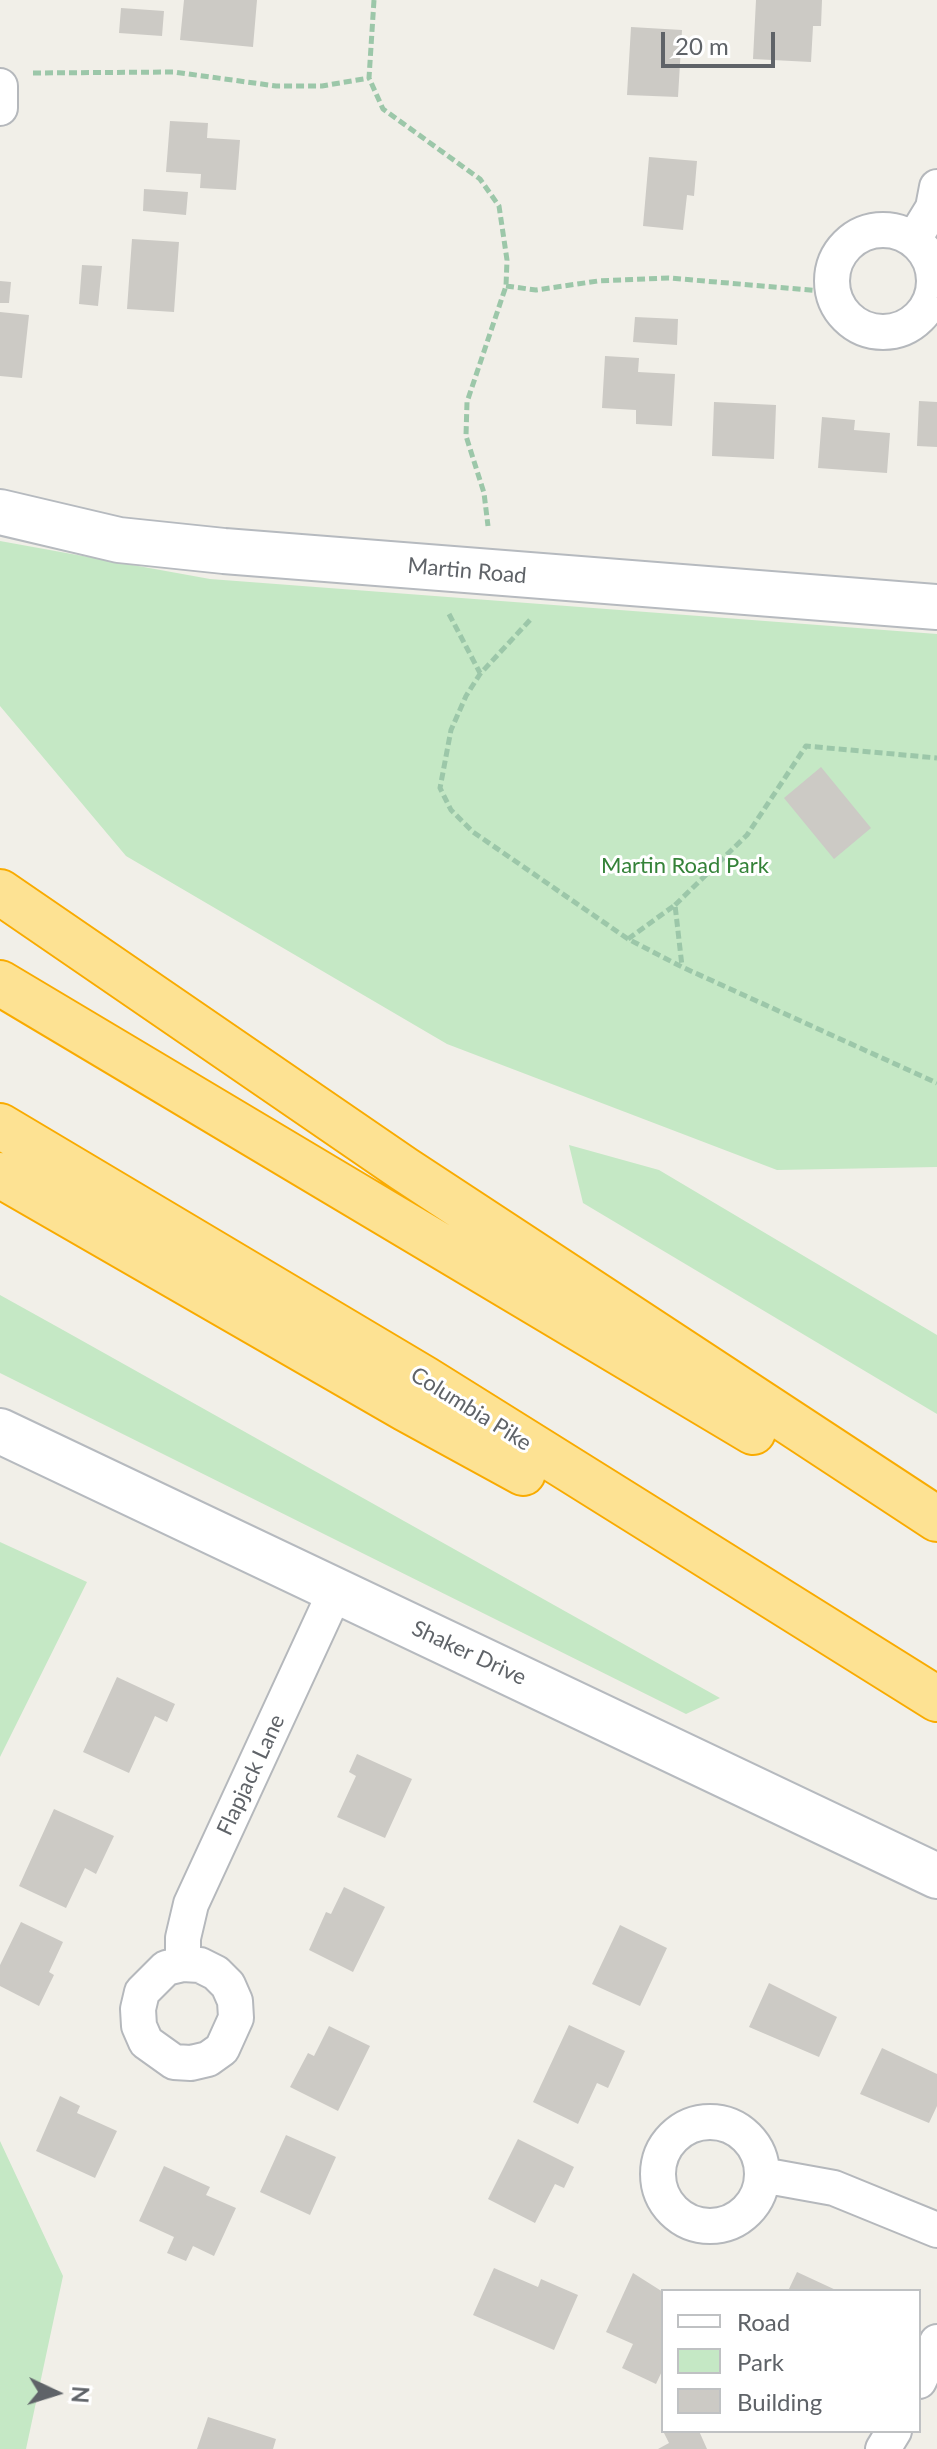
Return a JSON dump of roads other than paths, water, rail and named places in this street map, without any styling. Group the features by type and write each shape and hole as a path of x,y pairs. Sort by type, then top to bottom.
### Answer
{"highway":[{"path":"0,892 404,1169 937,1519"},
{"path":"0,983 937,1542"},
{"name":"Columbia Pike","path":"0,1126 425,1379 937,1699"},
{"path":"0,1175 406,1409 892,1672"}],"street":[{"path":"0,108 13,80"},
{"path":"914,239 933,208 937,187"},
{"path":"874,230 896,231 914,239 926,253 933,270 934,290 928,307 917,321 902,329 879,333 858,326 841,311 833,292 834,266 842,250 862,234 874,230"},
{"name":"Martin Road","path":"0,512 119,540 224,551 937,607"},
{"name":"Shaker Drive","path":"0,1431 937,1876"},
{"name":"Flapjack Lane","path":"183,1964 183,1938 191,1904 336,1590"},
{"path":"762,2175 834,2188 937,2230"},
{"path":"921,2377 937,2342"}],"park label":[{"name":"Martin Road Park","path":"685,866"}]}
